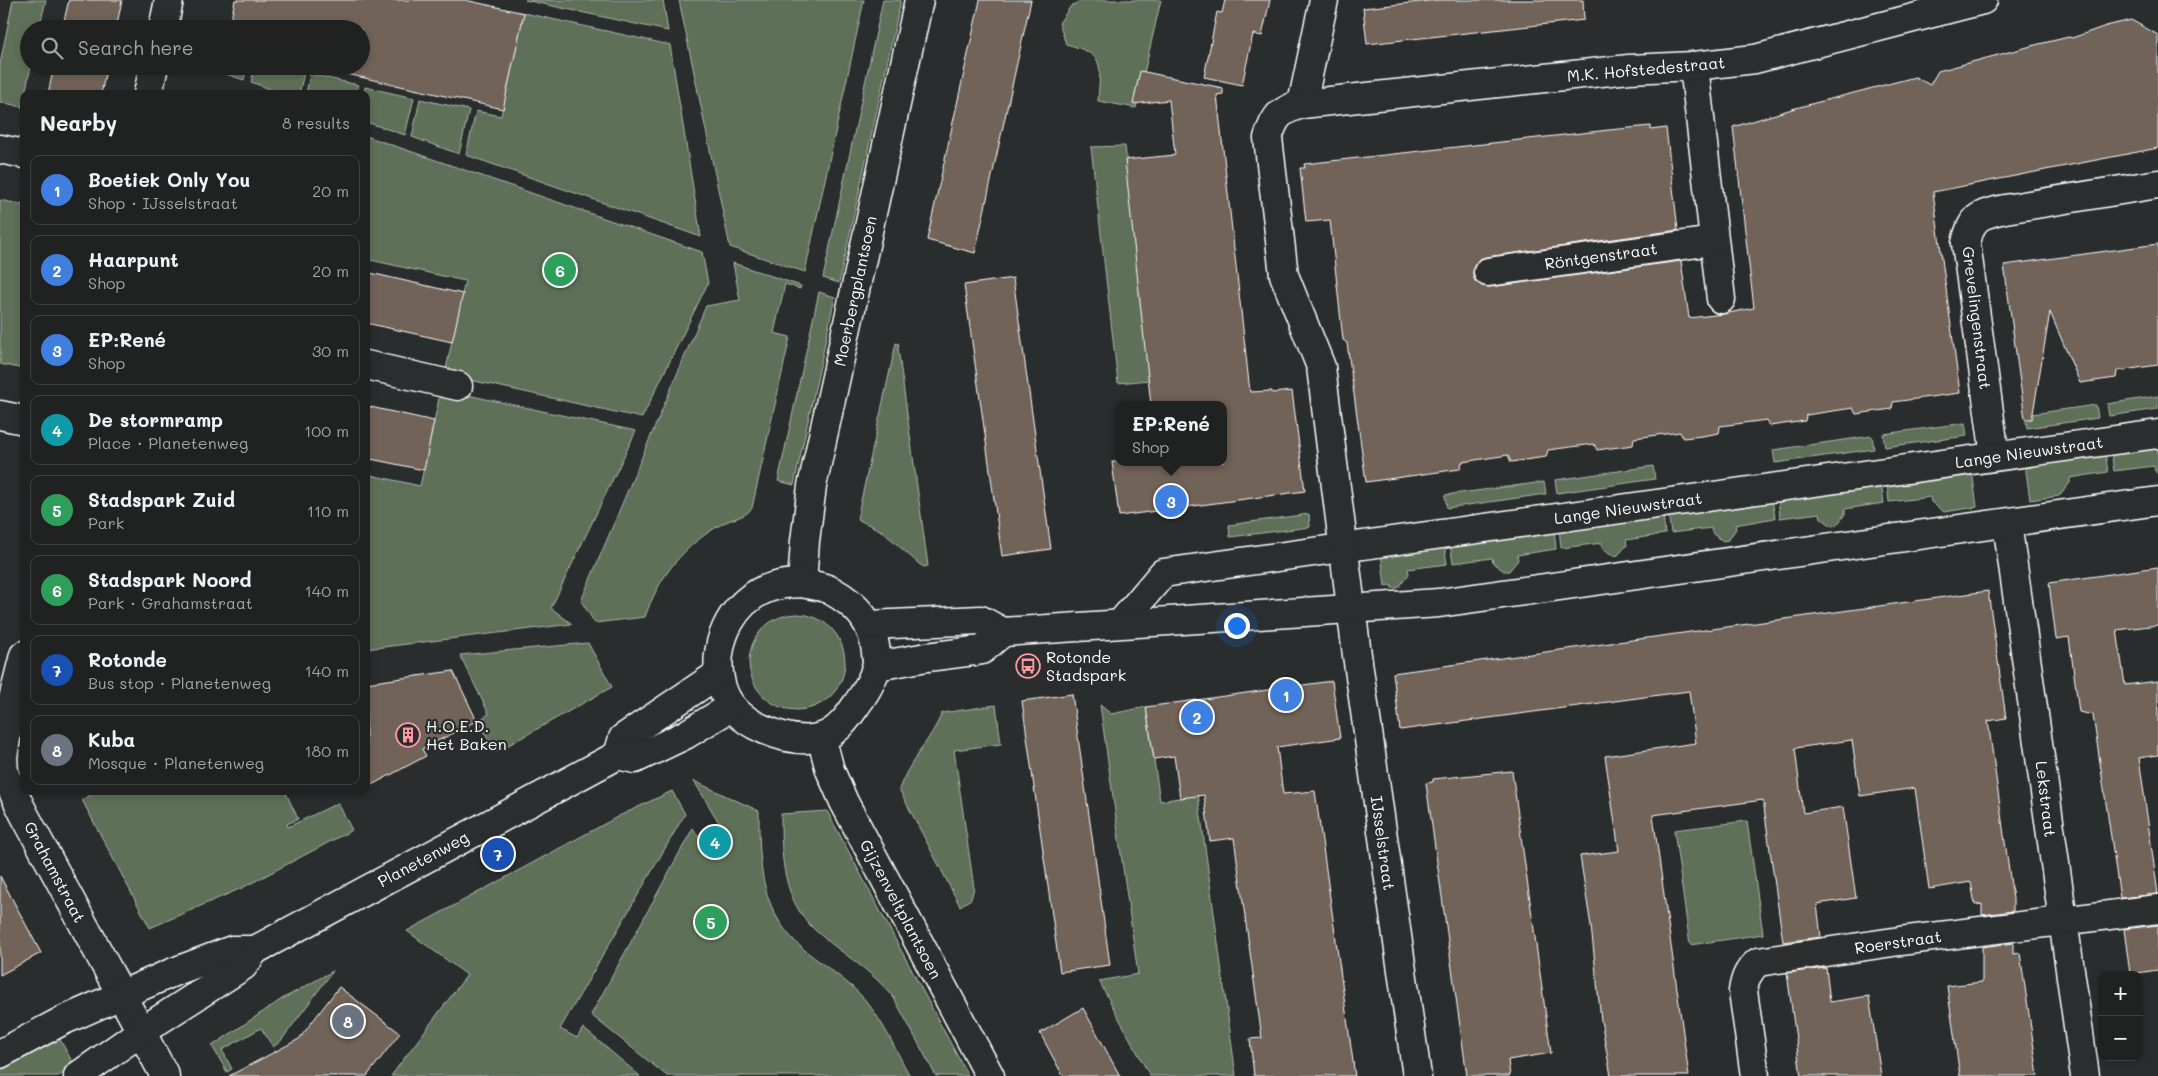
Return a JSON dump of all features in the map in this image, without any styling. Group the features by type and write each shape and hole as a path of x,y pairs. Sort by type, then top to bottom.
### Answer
{"street":[{"path":"164,20 169,0"},
{"name":"Moerbergplantsoen","path":"802,583 812,486 919,0"},
{"path":"1302,104 1324,0"},
{"name":"M.K. Hofstedestraat","path":"1344,547 1321,367 1284,275 1268,138 1273,123 1283,110 1302,104 1629,69 1694,66 1755,59 1972,1"},
{"path":"1694,66 1720,299"},
{"path":"149,90 152,75"},
{"path":"0,149 20,153"},
{"name":"Grevelingenstraat","path":"1995,456 1966,243 1969,228 1981,215 1989,213 2158,184"},
{"name":"Röntgenstraat","path":"1488,272 1713,241"},
{"path":"370,366 458,386"},
{"path":"0,415 20,419"},
{"name":"Lange Nieuwstraat","path":"1121,624 1163,573 2158,434"},
{"path":"870,625 981,620 1003,632 1439,603 2158,501"},
{"name":"Lekstraat","path":"2007,523 2085,1076"},
{"name":"IJsselstraat","path":"1344,547 1356,655 1417,1076"},
{"path":"802,583 830,590 853,606 870,625 877,666 870,686 846,719 835,730 822,737 799,740 776,735 752,724 731,707 723,692 718,674 718,650 725,628 738,609 756,593 779,585 802,583"},
{"path":"877,666 982,650 1003,632"},
{"name":"Grahamstraat","path":"20,673 5,740 4,773 13,794 165,1076"},
{"path":"718,674 623,738 618,755 635,759 685,735 731,707"},
{"name":"Gijzenveltplantsoen","path":"822,737 830,770 844,802 990,1076"},
{"name":"Planetenweg","path":"78,1076 142,1031 243,966 255,950 618,755"},
{"name":"Roerstraat","path":"1755,1076 1743,991 1744,979 1749,970 1758,962 1900,941 2158,909"},
{"name":"Planetenweg","path":"0,1054 62,1022 171,973 232,950 255,950"}],"green space":[{"path":"13,0 46,0 41,20 20,20 20,75 29,75 26,90 20,90 20,107 0,102 0,64"},
{"path":"525,0 663,0 668,31"},
{"path":"679,0 864,0 805,272 730,247"},
{"path":"883,0 901,0 839,283 823,278"},
{"path":"1083,0 1161,0 1136,108 1098,101 1100,70 1095,57 1089,52 1066,44 1059,23 1071,6"},
{"path":"524,13 670,45 701,237 466,155 476,111 501,116"},
{"path":"229,75 245,75 244,80"},
{"path":"253,75 304,75 300,90 272,90 251,82"},
{"path":"310,75 358,85 357,90 307,90"},
{"path":"365,87 414,98 405,135 370,123 370,90 365,90"},
{"path":"420,99 469,110 459,154 412,137"},
{"path":"370,137 702,252 708,283 642,418 461,378 462,372 446,369 465,281 370,260"},
{"path":"1125,146 1150,380 1118,383 1091,147"},
{"path":"0,200 20,204 20,368 0,364"},
{"path":"733,263 801,286 800,289 785,284 774,333 790,337 752,508 746,514 708,532 674,563 658,588 645,617 595,623 581,601 706,306 740,300"},
{"path":"819,292 835,297 794,485 778,481"},
{"path":"896,343 899,344 898,348 928,566 924,567 882,531 857,519"},
{"path":"458,393 636,431 551,608 572,624 370,649 370,475 420,486 440,394"},
{"path":"2158,396 2158,409 2109,416 2107,404"},
{"path":"2096,405 2098,418 2027,428 2025,415"},
{"path":"1965,423 1967,436 1885,447 1883,434"},
{"path":"1872,436 1874,449 1775,463 1773,450"},
{"path":"2158,445 2158,474 2154,466 2114,471 2111,451"},
{"path":"2105,453 2108,472 2070,478 2070,483 2059,496 2030,500 2025,464"},
{"path":"1653,466 1655,479 1557,493 1555,480"},
{"path":"1972,471 1977,507 1944,512 1931,502 1930,497 1889,502 1887,483"},
{"path":"1544,482 1546,494 1447,508 1445,495"},
{"path":"1881,483 1884,503 1845,509 1845,514 1837,525 1832,526 1821,518 1820,513 1780,518 1778,498"},
{"path":"1772,499 1775,518 1735,525 1736,529 1728,540 1723,541 1712,533 1711,528 1671,533 1668,513"},
{"path":"1309,514 1310,527 1230,537 1229,525"},
{"path":"1663,514 1665,534 1626,540 1627,545 1618,555 1614,556 1602,548 1602,543 1561,548 1559,528"},
{"path":"1554,529 1556,549 1517,555 1518,560 1509,571 1504,571 1493,563 1492,558 1453,563 1450,544"},
{"path":"1444,544 1447,564 1408,569 1409,574 1398,588 1392,588 1391,585 1385,586 1381,553"},
{"path":"797,614 816,617 831,628 842,643 845,662 842,681 831,696 816,707 797,710 778,707 763,696 752,681 749,662 752,643 763,628 778,617"},
{"path":"588,643 612,687 496,752 477,721 489,714 460,655"},
{"path":"996,705 1001,744 954,750 974,888 971,899 960,906 899,789 908,769 942,713"},
{"path":"1100,705 1111,714 1146,707 1160,801 1198,795 1236,1076 1150,1076 1099,981 1138,974"},
{"path":"694,781 759,811 760,851 765,888 771,906 780,922 791,938 846,981 866,1001 884,1028 910,1076 667,1076 591,1015 693,828 709,854 730,841"},
{"path":"672,791 685,814 560,1029 577,1038 583,1028 640,1076 391,1076 467,975 407,931 619,816"},
{"path":"91,795 287,795 298,819 287,824 288,827 338,803 352,830 244,887 150,928 82,800"},
{"path":"827,811 968,1076 936,1076 894,998 867,971 816,931 796,906 790,891 783,861 781,814"},
{"path":"1747,821 1763,934 1690,945 1674,830"},
{"path":"333,971 280,1042 273,1047 261,1028 222,1050 232,1069 227,1072 212,1046 282,999"},
{"path":"57,1034 75,1067 58,1076 0,1076 0,1064"}],"building":[{"path":"69,0 122,0 118,20 64,20"},
{"path":"235,0 465,0 524,13 503,109 351,75 370,75 370,20 231,20"},
{"path":"980,0 1031,0 975,253 927,240"},
{"path":"1225,0 1270,0 1262,36 1253,34 1242,85 1204,77 1217,12 1222,13"},
{"path":"1439,0 1583,0 1584,20 1367,44 1363,8"},
{"path":"2131,20 2158,35 2158,148 1933,192 1960,393 1893,402 1892,409 1856,414 1853,408 1806,415 1805,421 1770,426 1767,420 1720,426 1719,433 1702,436 1683,438 1680,432 1634,438 1633,445 1597,450 1594,444 1548,450 1546,457 1511,462 1508,455 1462,462 1460,469 1366,482 1347,343 1343,340 1330,220 1306,222 1300,168 1305,168 1304,164 1609,130 1651,126 1651,130 1666,128 1678,230 1486,257 1479,259 1474,266 1473,275 1475,281 1482,286 1490,287 1681,261 1689,318 1723,314 1754,308 1733,127 1792,109 1915,77 1930,85 1938,71 2039,44 2069,37 2072,38 2106,26"},
{"path":"1140,71 1223,88 1223,94 1217,95 1250,392 1272,391 1272,393 1292,391 1305,491 1119,516 1112,462 1115,462 1115,466 1227,466 1227,401 1151,401 1125,160 1175,155 1169,100 1133,104"},
{"path":"52,75 105,75 102,90 49,90"},
{"path":"2158,244 2158,365 2117,371 2116,378 2080,383 2050,312 2032,419 2025,419 2004,265"},
{"path":"370,273 463,294 452,342 370,324"},
{"path":"1013,278 1051,549 1002,556 964,285"},
{"path":"370,407 434,421 424,470 370,459"},
{"path":"2158,567 2158,625 2117,630 2125,685 2158,681 2158,755 2139,758 2158,894 2120,898 2093,715 2079,712 2069,637 2056,639 2049,583"},
{"path":"1988,591 2006,718 1988,721 2013,899 2013,911 1982,915 1982,904 1975,905 1971,882 1929,889 1915,788 1860,796 1852,740 1795,748 1803,813 1843,807 1856,898 1817,904 1821,937 1783,942 1763,800 1653,815 1689,1076 1611,1076 1601,1020 1591,926 1580,856 1619,851 1605,756 1696,743 1689,691 1400,730 1393,673"},
{"name":"H.O.E.D. Het Baken","path":"453,671 477,721 422,749 426,756 370,786 370,682"},
{"path":"1332,681 1340,738 1277,747 1283,794 1315,791 1355,1076 1254,1076 1250,1039 1262,1038 1234,838 1210,841 1204,795 1180,798 1174,756 1154,759 1146,707"},
{"path":"1072,694 1110,965 1060,972 1022,701"},
{"path":"1512,771 1551,1053 1508,1060 1510,1076 1467,1076 1426,783 1433,782 1433,779"},
{"path":"0,876 41,953 0,975"},
{"path":"2158,925 2158,970 2143,972 2130,971 2124,929"},
{"path":"2013,943 2013,954 2020,953 2038,1076 1960,1076 1947,986 1982,982 1982,947"},
{"path":"1826,968 1830,1002 1869,996 1881,1076 1801,1076 1787,973"},
{"path":"339,987 400,1033 367,1076 229,1076 299,1039"},
{"path":"1083,1008 1120,1076 1063,1076 1040,1033"}],"place":[{"name":"Stadspark Noord","path":"560,270"},
{"name":"EP:René","path":"1171,501"},
{"name":"Rotonde Stadspark","path":"1028,666"},
{"name":"Boetiek Only You","path":"1286,695"},
{"name":"Haarpunt","path":"1197,717"},
{"name":"H.O.E.D. Het Baken","path":"408,735"},
{"name":"De stormramp","path":"715,842"},
{"name":"Rotonde","path":"498,854"},
{"name":"Stadspark Zuid","path":"711,922"},
{"name":"Kuba","path":"348,1021"}]}
